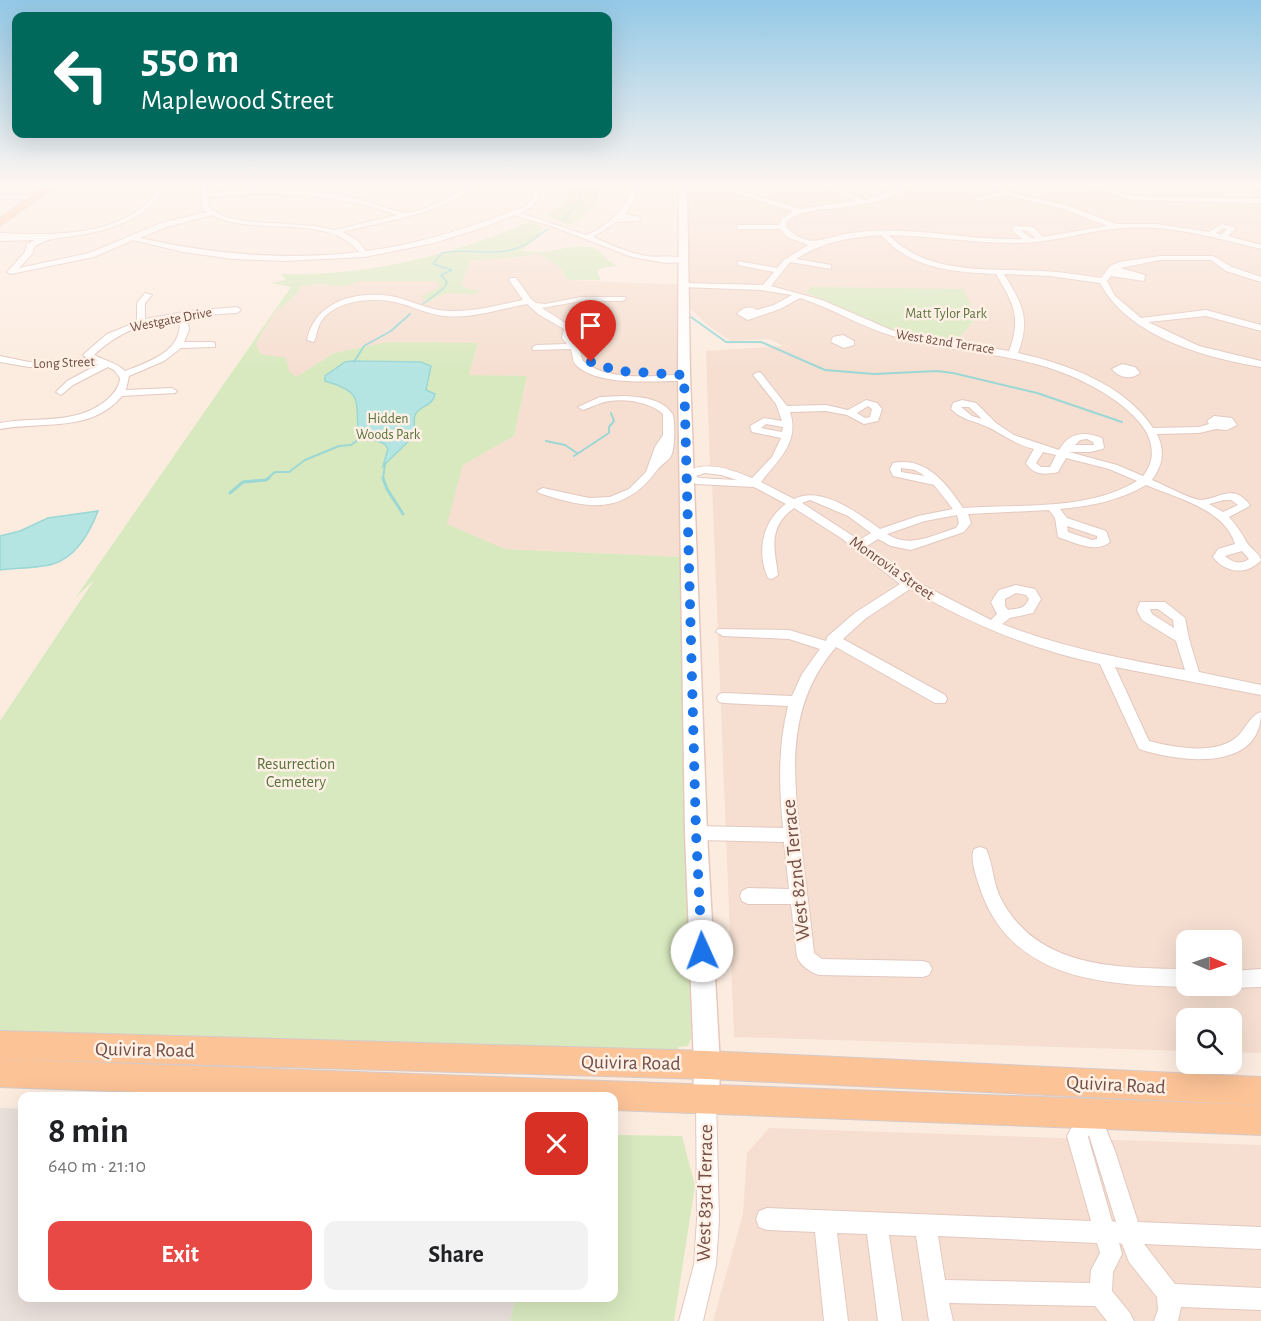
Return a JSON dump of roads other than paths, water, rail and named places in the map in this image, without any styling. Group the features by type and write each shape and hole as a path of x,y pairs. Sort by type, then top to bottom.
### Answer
{"main road":[{"name":"Quivira Road","path":"0,1045 707,1065 1261,1091"},
{"path":"68,1076 81,1049"},
{"name":"Quivira Road","path":"0,1073 512,1092"},
{"path":"1090,1114 1088,1106 1102,1096 1229,1100 1232,1090"},
{"name":"Quivira Road","path":"618,1096 1261,1120"}],"street":[{"path":"11,272 29,253 30,246"},
{"path":"0,273 42,270 112,246"},
{"path":"157,246 184,254 288,260 365,255 413,246"},
{"path":"360,246 365,255"},
{"path":"607,246 628,255 659,260 684,260"},
{"path":"684,246 684,375 696,833 707,1065 706,1099"},
{"path":"766,287 778,270 789,260 813,246"},
{"path":"894,246 898,250 923,262 936,265 1043,273 1108,274 1129,261 1213,258"},
{"path":"1208,246 1213,258 1229,269 1261,280"},
{"path":"620,260 628,255"},
{"path":"789,260 828,267"},
{"path":"923,262 916,268 921,271 936,265"},
{"path":"741,263 778,270"},
{"path":"998,271 1023,319 1021,335 1013,353"},
{"path":"1108,274 1110,294 1137,321 1189,345 1231,359 1261,364"},
{"path":"513,280 539,312 555,318 569,328 566,338 575,349 576,358 581,365 602,373 680,378 684,375"},
{"name":"West 82nd Terrace","path":"684,285 766,287 799,295 859,333 1013,353 1052,364 1094,382 1129,406 1150,431 1156,444 1157,462 1146,479"},
{"path":"141,324 141,303 148,295"},
{"path":"757,312 777,307 799,295"},
{"path":"311,340 313,330 321,316 342,303 362,299 383,298 441,314 461,314 531,303 545,306 581,299 622,299"},
{"path":"545,306 555,318"},
{"name":"Westgate Drive","path":"92,358 109,337 141,324 183,316 237,310"},
{"path":"1137,321 1206,313 1261,328"},
{"path":"124,375 161,359 177,345 185,331 183,316"},
{"path":"177,345 212,345"},
{"path":"536,348 575,349"},
{"name":"Long Street","path":"0,358 27,365 92,358 108,363"},
{"path":"0,426 18,423 62,422 85,418 104,409 125,384 124,375 118,368 108,363"},
{"name":"Long Street","path":"61,392 70,383 108,363"},
{"path":"1094,382 1120,372"},
{"path":"623,398 628,394 627,375"},
{"path":"754,484 778,455 788,425 786,409 758,375"},
{"path":"119,393 172,391"},
{"path":"543,491 571,500 598,502 614,500 630,494 650,474 655,465 667,456 670,444 668,423 658,412 640,401 623,398 600,400 583,407"},
{"path":"786,409 816,407 850,413"},
{"path":"785,436 762,433 756,430 755,426 764,421 788,425"},
{"path":"992,425 1010,437 1039,449 1064,451 1113,466 1200,504 1222,516 1238,534 1241,544"},
{"path":"1150,431 1199,430 1216,425"},
{"path":"1039,449 1031,463 1040,471 1054,470 1064,451"},
{"name":"Monrovia Street","path":"688,475 696,481 754,484 796,502 859,545 909,584 992,626 1105,661 1193,675 1261,690"},
{"path":"859,545 920,519 960,511 1052,506 1113,497 1128,492 1146,479"},
{"path":"772,575 768,535 770,527 777,515 807,497 822,498 853,514 896,544 910,546 963,527 965,523 960,511 937,482"},
{"path":"1200,504 1228,495 1242,501 1244,505 1241,508 1222,516"},
{"path":"1052,506 1062,520"},
{"name":"West 82nd Terrace","path":"909,584 859,616 830,643 807,677 796,701 786,760 806,957 819,967 923,969"},
{"path":"992,626 1004,614"},
{"path":"723,632 789,633 830,643 940,699"},
{"path":"1182,639 1193,675"},
{"path":"1105,661 1144,745 1159,750 1228,750 1241,742 1261,717"},
{"path":"724,698 796,701"},
{"path":"696,833 792,835"},
{"path":"980,854 989,890 996,906 1009,925 1047,957 1070,968 1092,973 1176,977"},
{"path":"748,896 799,897"},
{"path":"1242,979 1261,978"},
{"name":"West 83rd Terrace","path":"691,1321 705,1265 708,1220 706,1099"},
{"path":"1090,1114 1077,1136 1112,1254 1102,1270 1100,1296 1122,1321"},
{"path":"1090,1114 1101,1139 1137,1254 1155,1272 1169,1295 1170,1314 1166,1321"},
{"path":"766,1219 1261,1238"},
{"path":"825,1221 836,1321"},
{"path":"877,1223 890,1321"},
{"path":"926,1226 941,1321"},
{"path":"936,1291 1100,1296"},
{"path":"1169,1295 1261,1299"}],"water":[{"path":"345,362 421,362 431,366 426,390 435,394 434,398 415,415 415,435 383,466 388,449 385,444 358,434 357,405 352,393 325,381 325,376"},
{"path":"98,511 81,543 61,561 42,566 0,570 0,536 20,531 48,518"}],"waterway":[{"path":"423,304 444,288 447,282 441,275 452,270 433,264 442,253 497,252 523,246"},
{"path":"354,362 364,346 391,331 410,314"},
{"path":"691,317 726,342 761,342 825,370 874,374 937,371 953,373 1037,393 1122,422"},
{"path":"574,456 609,433 609,427 614,421 611,413"},
{"path":"267,479 275,472 289,472 305,460 339,446 351,445 363,436"},
{"path":"546,441 565,445 577,453"},
{"path":"383,478 385,463"},
{"path":"230,493 243,482 269,478"},
{"path":"383,478 387,489 403,514"}],"park label":[{"name":"Matt Tylor Park","path":"946,314"},
{"name":"Hidden Woods Park","path":"388,427"},
{"name":"Resurrection Cemetery","path":"296,773"}]}
